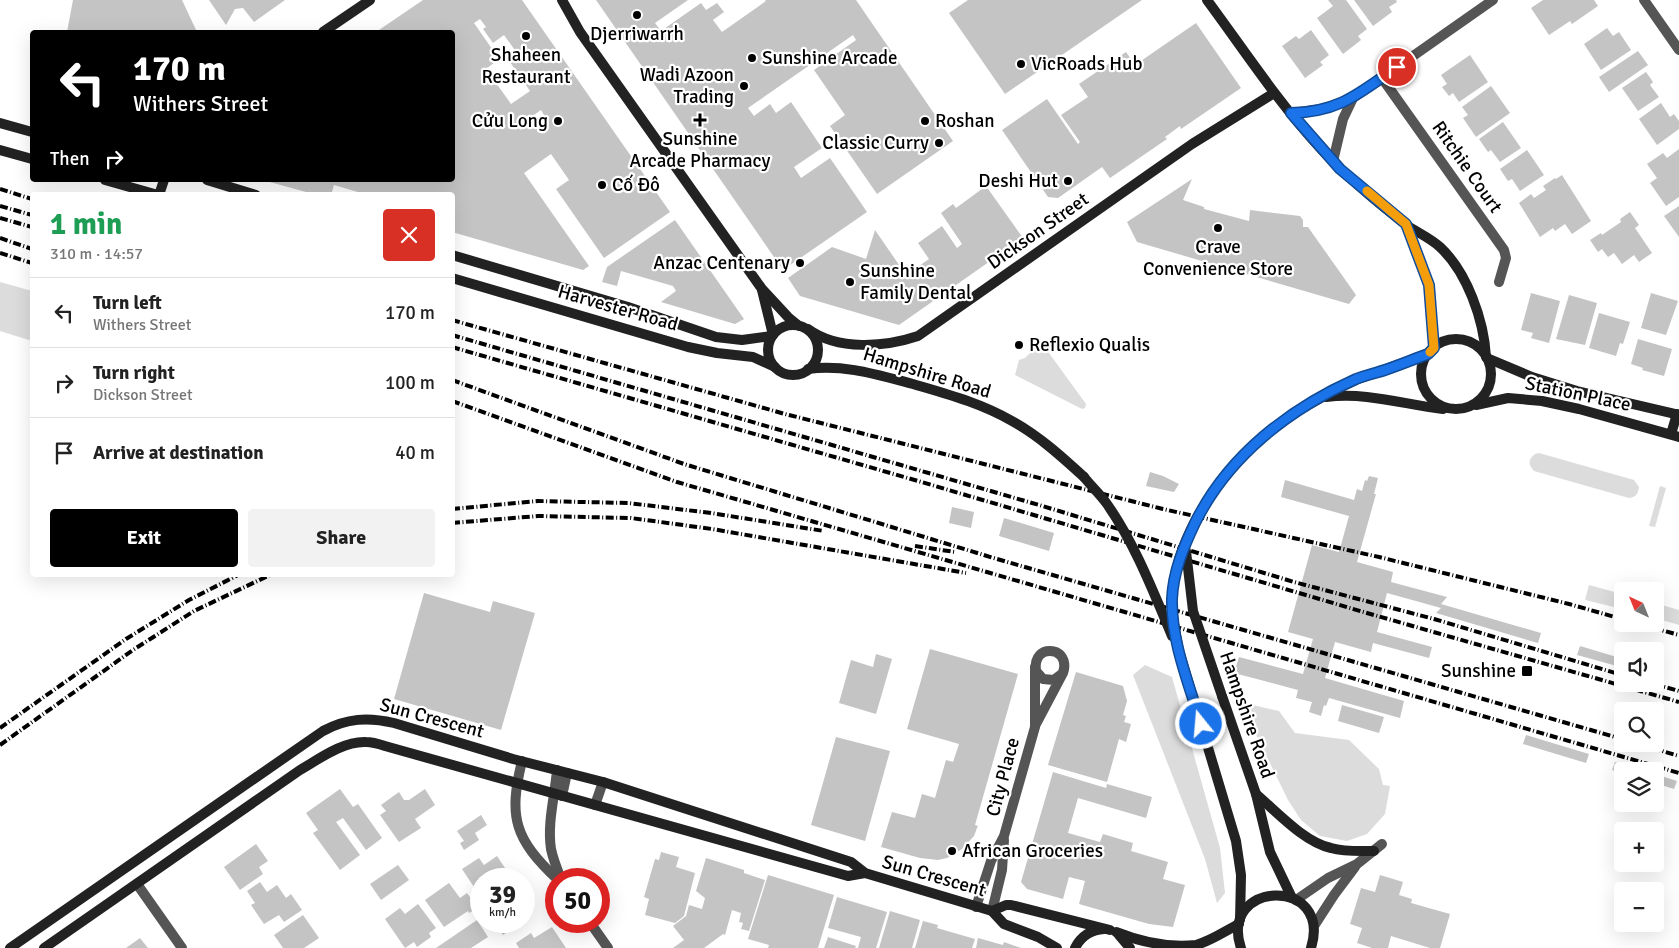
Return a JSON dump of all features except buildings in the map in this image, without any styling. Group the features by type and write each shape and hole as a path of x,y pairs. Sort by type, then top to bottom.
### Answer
{"street":[{"path":"326,30 370,0"},
{"path":"562,0 580,32 762,289 788,317 803,328 815,339 818,350 815,361 808,369 800,374 791,375 782,372 771,362 768,352 769,341 772,335 784,326 803,328"},
{"path":"1207,0 1274,93 1333,161 1406,224 1441,248 1460,274 1471,295 1482,326 1486,358 1491,372 1488,386 1481,398 1469,406 1457,409 1436,408 1377,397 1322,397"},
{"path":"1291,113 1323,110 1353,98 1493,0"},
{"path":"1644,0 1679,50"},
{"name":"Ritchie Court","path":"1382,78 1504,250 1506,258 1500,282"},
{"name":"Dickson Street","path":"803,328 829,340 863,344 889,343 918,336 1177,154 1274,93"},
{"path":"1333,161 1343,119 1353,98"},
{"path":"0,123 30,131"},
{"path":"0,150 30,159"},
{"path":"112,182 148,192"},
{"path":"214,182 246,192"},
{"path":"1406,224 1429,285 1431,351 1422,371 1424,388 1435,402 1445,407 1457,409"},
{"name":"Harvester Road","path":"455,256 628,307 716,337 742,340 772,335"},
{"name":"Harvester Road","path":"455,279 688,347 717,354 757,358 775,367"},
{"path":"762,289 772,335"},
{"path":"1431,351 1444,342 1462,340 1478,347 1486,358"},
{"name":"Hampshire Road","path":"1179,651 1172,599 1175,578 1186,540 1214,492 1245,453 1279,424 1322,397 1358,379 1431,351"},
{"name":"Station Place","path":"1486,358 1532,377 1678,415"},
{"name":"Hampshire Road","path":"808,369 846,368 964,399 1012,421 1039,438 1084,477 1105,501 1142,567 1179,651 1236,842 1241,875 1238,933 1241,948"},
{"name":"Station Place","path":"1469,406 1502,399 1536,400 1579,409 1675,435"},
{"path":"1675,435 1678,415"},
{"name":"Hampshire Road","path":"1186,540 1185,558 1193,612 1256,794 1270,852 1294,899 1308,911 1314,929"},
{"path":"1045,651 1059,653 1064,660 1065,668 1063,673 1054,680 1047,680 1038,674 1035,667 1036,660 1045,651"},
{"name":"City Place","path":"1035,667 1035,726"},
{"name":"City Place","path":"976,907 991,861 1004,836 1035,726 1063,673"},
{"name":"Sun Crescent","path":"10,948 314,737 332,726 362,719 385,721 522,761 603,782 851,862 865,873 992,911 1004,924 1038,937 1057,948"},
{"name":"Sun Crescent","path":"44,948 300,770 330,753 353,743 372,742 848,876 865,873"},
{"path":"522,761 515,801 517,822 524,842 545,868"},
{"path":"557,868 550,839 550,822 559,795 562,772"},
{"path":"595,805 603,782"},
{"path":"1240,922 1244,912 1257,900 1274,895 1294,899 1328,878 1357,864 1378,848 1344,850 1317,843 1298,830 1256,794"},
{"name":"City Place","path":"992,911 1002,870 1004,836"},
{"path":"1311,948 1314,929 1334,894 1357,864"},
{"path":"126,869 182,948"},
{"name":"Sun Crescent","path":"992,911 1006,905 1011,905 1113,931 1149,943 1180,947 1198,944 1240,922"},
{"path":"1314,929 1318,948"},
{"path":"1075,948 1079,940 1088,933 1099,930 1113,931 1124,939 1130,948"},
{"path":"597,933 608,948"}],"shaded area":[{"path":"0,282 30,290 30,340 0,331"},
{"path":"1041,342 1086,404 1085,408 1082,409 1015,375 1019,360 1025,358"},
{"path":"1539,453 1634,480 1639,487 1638,492 1635,496 1629,498 1534,471 1530,460 1535,454"},
{"path":"1660,486 1666,488 1655,527 1649,526"},
{"path":"1589,585 1614,592 1614,607 1585,600"},
{"path":"1664,606 1679,610 1679,625 1664,621"},
{"path":"1145,665 1172,677 1220,848 1225,893 1217,903 1205,859 1133,675"},
{"path":"1240,702 1279,711 1295,733 1349,740 1379,769 1383,785 1390,786 1385,814 1367,834 1347,841 1320,836 1301,820 1288,800"}],"railway":[{"path":"0,189 30,198"},
{"path":"0,206 30,214"},
{"path":"0,218 30,226"},
{"path":"0,238 30,248"},
{"path":"0,253 30,262"},
{"path":"455,321 785,414 1163,509 1379,557 1614,617"},
{"path":"455,336 1039,505 1294,582 1434,619 1614,673"},
{"path":"455,348 1679,702"},
{"path":"455,381 684,464 997,559 1614,737"},
{"path":"455,402 677,482 1679,773"},
{"path":"455,509 538,501 628,503 711,513 824,531"},
{"path":"455,523 538,516 631,518 712,529 966,573"},
{"path":"915,546 955,552"},
{"path":"0,728 126,639 189,600 234,577"},
{"path":"0,745 133,650 194,611 266,577"},
{"path":"1664,631 1679,635"},
{"path":"1664,687 1679,691"},
{"path":"1664,752 1679,756"}],"slow traffic":[{"path":"1367,191 1406,224 1429,285 1434,348 1430,352"}],"place":[{"name":"Djerriwarrh","path":"637,15"},
{"name":"Shaheen Restaurant","path":"526,36"},
{"name":"Sunshine Arcade","path":"752,58"},
{"name":"VicRoads Hub","path":"1021,64"},
{"name":"Wadi Azoon Trading","path":"744,86"},
{"name":"Sunshine Arcade Pharmacy","path":"700,120"},
{"name":"Cửu Long","path":"558,121"},
{"name":"Roshan","path":"925,121"},
{"name":"Classic Curry","path":"939,143"},
{"name":"Deshi Hut","path":"1068,181"},
{"name":"Cố Đô","path":"602,185"},
{"name":"Crave Convenience Store","path":"1218,228"},
{"name":"Anzac Centenary","path":"800,263"},
{"name":"Sunshine Family Dental","path":"850,282"},
{"name":"Reflexio Qualis","path":"1019,345"},
{"name":"Sunshine","path":"1527,671"},
{"name":"African Groceries","path":"952,851"}],"route":[{"path":"1201,724 1179,651 1172,599 1175,578 1186,540 1201,512 1237,461 1264,436 1296,412 1348,383 1428,354 1434,348 1429,285 1406,224 1340,169 1291,113 1323,110 1342,103 1353,98 1397,67"}]}
